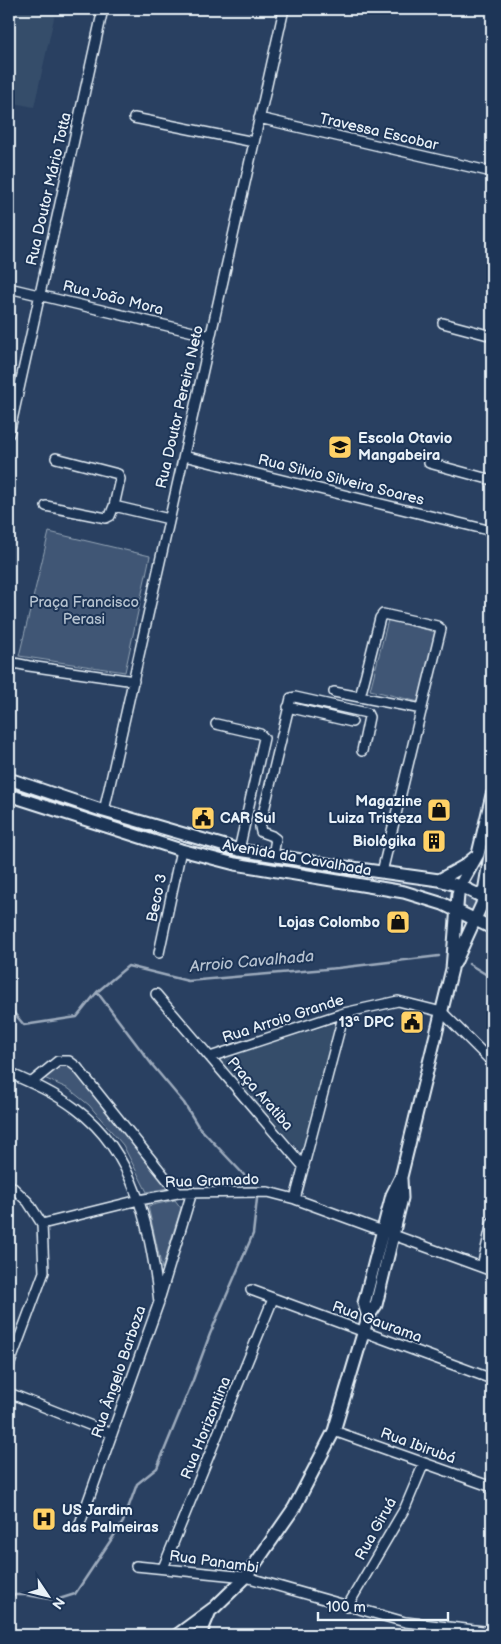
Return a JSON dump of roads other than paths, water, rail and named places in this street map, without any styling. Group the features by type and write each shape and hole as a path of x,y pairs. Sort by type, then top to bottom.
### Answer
{"main road":[{"name":"Avenida da Cavalhada","path":"9,779 104,811 239,850 439,880 460,886 488,901"},
{"name":"Avenida da Cavalhada","path":"9,795 181,850 235,864 404,892 443,904 492,928"},
{"path":"177,1635 187,1631 246,1577 294,1508 334,1431 368,1317 364,1303 388,1234 392,1195 401,1178 452,969 456,910 460,886 478,854 492,795"},
{"path":"452,969 475,920 488,901 492,844"},
{"path":"439,880 464,866 478,854"},
{"path":"200,1635 206,1629 210,1611"}],"street":[{"name":"Rua Doutor Mário Totta","path":"9,434 103,9"},
{"name":"Rua Doutor Pereira Neto","path":"104,811 284,9"},
{"path":"134,118 254,142"},
{"name":"Travessa Escobar","path":"259,118 492,172"},
{"name":"Rua João Mora","path":"9,288 210,336"},
{"path":"443,323 492,336"},
{"name":"Rua Silvio Silveira Soares","path":"184,456 492,531"},
{"path":"46,506 106,518 110,516 114,506 120,479 118,474 56,458"},
{"path":"429,463 492,480"},
{"path":"114,506 169,519"},
{"path":"360,697 380,618 383,614 437,626 441,629 382,872"},
{"path":"9,662 134,681"},
{"path":"334,692 422,709"},
{"path":"273,855 276,839 261,832 260,827 290,698 295,697 367,713 369,718 362,751"},
{"path":"288,707 352,722"},
{"path":"216,724 260,734 264,738 239,850"},
{"name":"Beco 3","path":"159,953 181,850"},
{"name":"Praça Aratiba","path":"156,994 304,1167"},
{"name":"Rua Arroio Grande","path":"210,1057 344,1013 398,1001 442,1012"},
{"path":"442,1012 492,1062"},
{"name":"Praça Aratiba","path":"295,1199 344,1013"},
{"path":"31,1083 58,1061 69,1061 77,1067 178,1193"},
{"name":"Rua Ângelo Barboza","path":"9,1073 50,1092 76,1109 95,1126 115,1152 132,1182 144,1212 154,1262 159,1302 78,1529"},
{"path":"9,1184 28,1202 42,1224 44,1272 9,1366"},
{"path":"159,1302 192,1192"},
{"name":"Rua Gramado","path":"42,1224 139,1200 178,1193 268,1192 295,1199 492,1271"},
{"path":"482,1267 492,1222"},
{"name":"Rua Gaurama","path":"251,1290 492,1379"},
{"name":"Rua Horizontina","path":"163,1568 273,1299"},
{"path":"9,1393 112,1434"},
{"name":"Rua Ibirubá","path":"334,1431 492,1487"},
{"name":"Rua Giruá","path":"347,1607 401,1516 424,1463"},
{"name":"Rua Panambi","path":"136,1566 246,1577 405,1622 492,1632"}],"waterway":[{"name":"Arroio Cavalhada","path":"9,1007 24,1025 77,1017 97,992 128,966 188,981 338,968 439,956"},
{"name":"Arroio Cavalhada","path":"469,964 492,978"},
{"path":"97,992 153,1066 184,1103 198,1126 245,1176"},
{"path":"9,1595 26,1595 56,1600 75,1594 123,1522 137,1484 157,1468 210,1334 253,1234 257,1199"}],"place":[{"name":"Escola Otavio Mangabeira","path":"340,447"},
{"name":"Magazine Luiza Tristeza","path":"439,810"},
{"name":"CAR Sul","path":"203,818"},
{"name":"Biológika","path":"434,841"},
{"name":"Lojas Colombo","path":"398,922"},
{"name":"13ª DPC","path":"412,1022"},
{"name":"US Jardim das Palmeiras","path":"44,1519"}],"park label":[{"name":"Praça Francisco Perasi","path":"84,610"}]}
